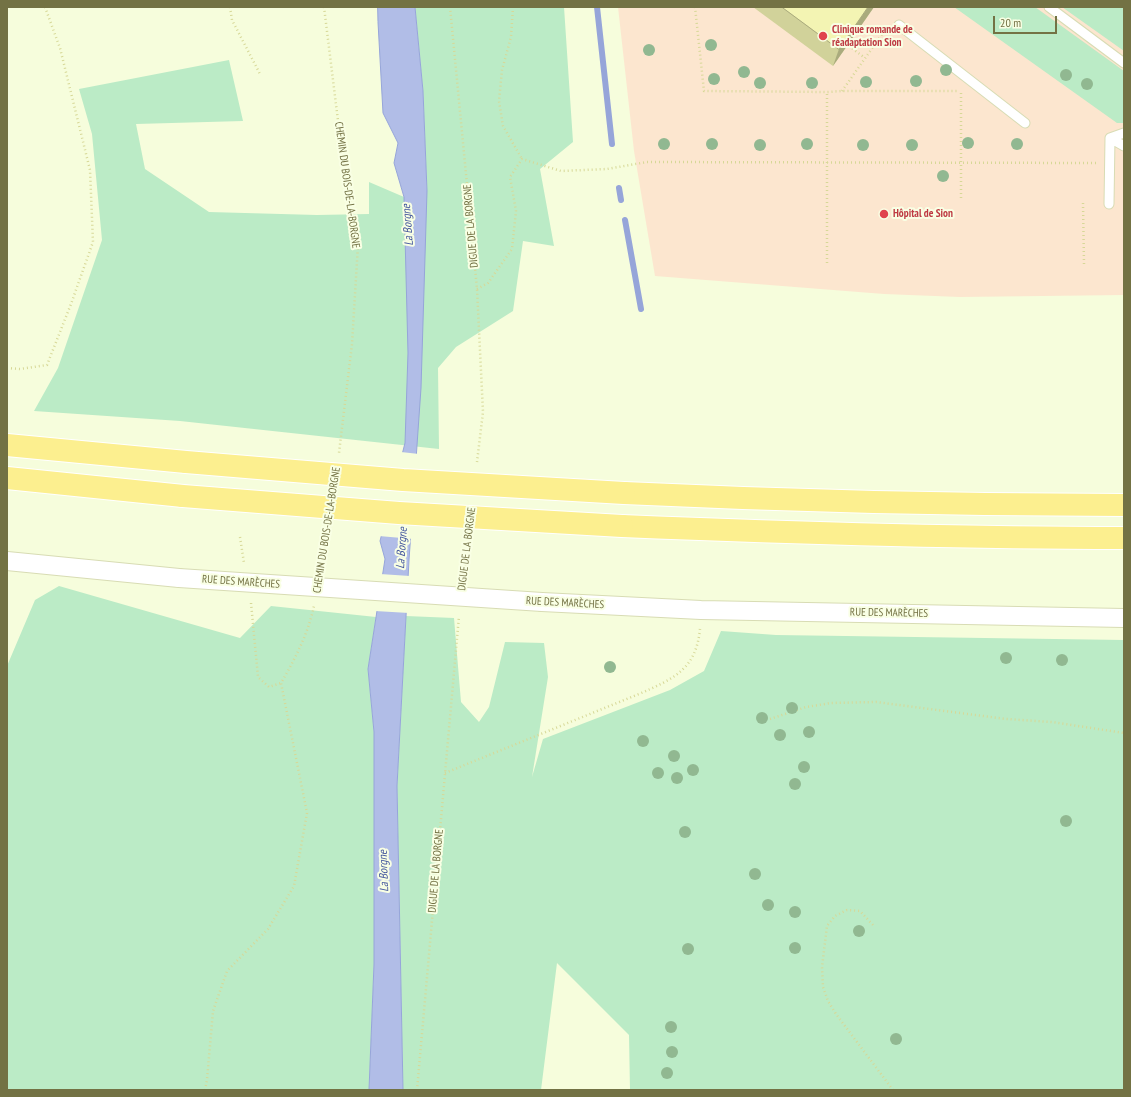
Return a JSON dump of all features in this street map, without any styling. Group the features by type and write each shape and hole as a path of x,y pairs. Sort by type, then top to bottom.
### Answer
{"highway":[{"path":"7,444 186,462 404,480 624,494 925,504 1124,505"},
{"path":"7,478 183,496 399,513 622,526 838,534 1005,538 1124,538"}],"street":[{"name":"RUE DES MARÈCHES","path":"7,561 179,578 542,602 701,610 1124,618"}],"lane":[{"path":"1049,7 1124,63"},
{"path":"899,26 1025,123"},
{"path":"1110,138 1124,133"},
{"path":"1110,138 1124,146"},
{"path":"1109,204 1110,138"}],"path":[{"path":"7,368 20,369 47,365 93,242 90,170 60,48 45,7"},
{"path":"230,7 232,20 260,74"},
{"name":"CHEMIN DU BOIS-DE-LA-BORGNE","path":"324,7 342,153 358,245 352,344 339,454"},
{"name":"DIGUE DE LA BORGNE","path":"450,7 477,289 483,412 476,466"},
{"path":"513,7 511,37 502,70 498,101 503,126 522,159 561,171 607,169 647,162 1109,163"},
{"path":"694,7 704,91 961,91 962,201"},
{"path":"842,91 885,30"},
{"path":"849,46 865,58"},
{"path":"827,263 828,92"},
{"path":"477,289 488,283 512,249 516,211 510,177 522,159"},
{"path":"1083,203 1084,264"},
{"name":"CHEMIN DU BOIS-DE-LA-BORGNE","path":"321,575 329,523"},
{"name":"DIGUE DE LA BORGNE","path":"463,582 469,535"},
{"path":"240,538 245,567"},
{"path":"205,1090 213,1010 227,971 268,928 294,886 307,813 281,683 269,687 258,677 250,596"},
{"name":"CHEMIN DU BOIS-DE-LA-BORGNE","path":"281,683 296,658 312,617 315,603"},
{"path":"445,773 668,681 691,661 700,636 701,610"},
{"name":"DIGUE DE LA BORGNE","path":"417,1090 460,612"},
{"path":"770,719 806,707 830,703 876,702 1006,719 1052,722 1124,732"},
{"path":"873,925 860,911 847,910 835,916 827,926 822,967 823,987 828,1001 836,1014 893,1090"}],"shaded area":[{"name":"Hôpital de Sion","path":"618,7 1124,7 1124,295 960,297 884,294 655,276 634,151"}],"green space":[{"path":"415,7 564,7 573,142 540,169 554,246 523,241 513,311 456,347 438,368 439,449 180,421 34,411 58,368 102,240 92,134 79,89 229,60 243,121 136,124 145,169 209,212 317,215 369,214 369,182 404,197 427,191 423,91"},
{"path":"954,7 1035,7 1124,71 1124,123 1117,123"},
{"path":"1062,7 1124,7 1124,51"},
{"path":"59,586 240,638 271,606 376,617 368,669 374,732 374,964 369,1090 7,1090 7,666 35,600"},
{"path":"406,616 454,618 461,702 479,722 489,707 505,642 544,643 548,677 532,777 543,739 670,690 704,671 721,631 776,635 1124,640 1124,1090 630,1090 629,1035 557,963 541,1090 403,1090 397,786"}],"water":[{"name":"La Borgne","path":"378,7 415,7 423,91 427,191 421,388 409,560 397,786 403,1090 369,1090 374,964 374,732 368,669 385,559 380,541 405,443 408,353 404,197 394,163 398,143 383,113"}],"pier":[{"path":"401,452 419,454 413,539 379,536"},
{"path":"380,574 410,576 409,613 375,611"}],"building":[{"path":"782,7 868,7 839,49"}],"waterway":[{"path":"597,7 612,144"},
{"path":"619,188 621,200"},
{"path":"625,220 641,309"}],"place":[{"name":"Clinique romande de réadaptation Sion","path":"823,36"},
{"name":"Hôpital de Sion","path":"884,214"}]}
